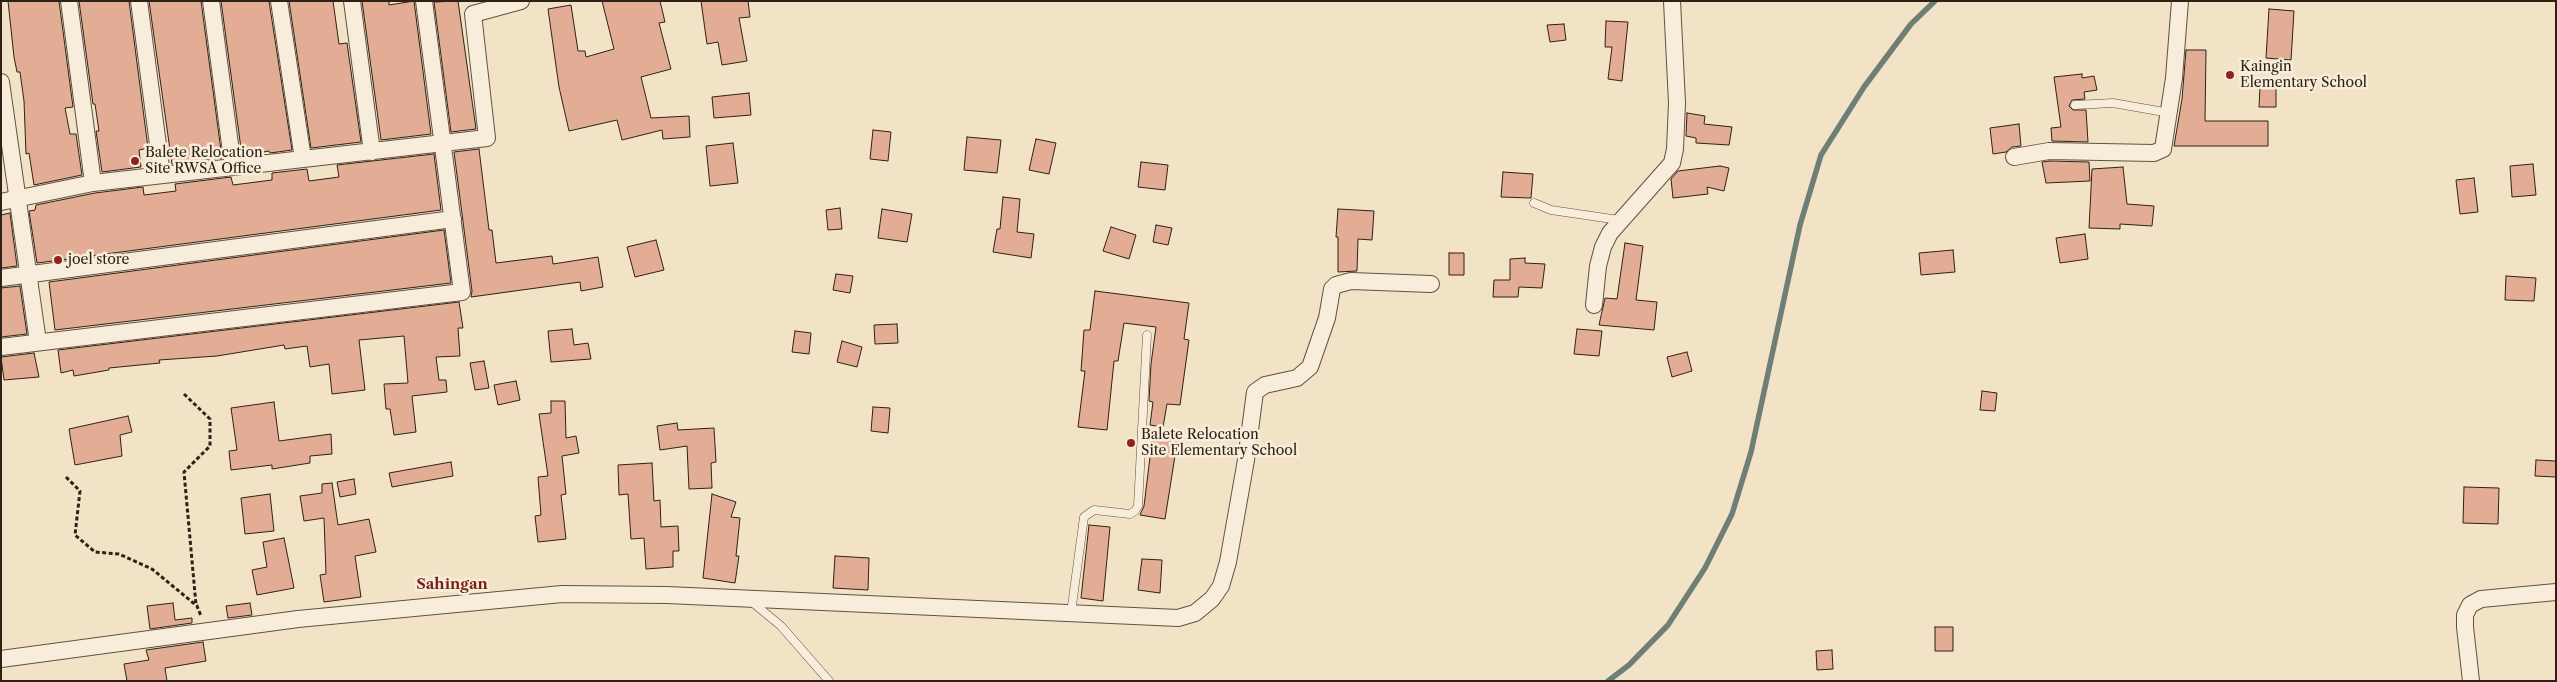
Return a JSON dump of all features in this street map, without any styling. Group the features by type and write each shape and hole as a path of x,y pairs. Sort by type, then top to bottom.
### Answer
{"street":[{"path":"69,1 93,183"},
{"path":"139,1 162,175"},
{"path":"211,1 234,167"},
{"path":"279,1 304,159"},
{"path":"352,1 372,152"},
{"path":"1,347 462,292 424,1"},
{"path":"1,202 93,183 487,138 473,14 521,1"},
{"path":"1594,305 1603,247 1618,220 1644,197 1672,163 1674,156 1677,103 1672,1"},
{"path":"2014,157 2067,150 2160,152 2166,143 2170,113 2180,1"},
{"path":"1,82 38,342"},
{"path":"1,278 453,219"},
{"path":"1,659 298,619 562,594 667,595 1178,618 1195,613 1212,599 1221,586 1228,562 1246,460 1255,392 1265,385 1297,378 1310,367 1327,318 1332,289 1336,285 1351,281 1432,284"},
{"path":"2471,681 2465,627 2465,614 2470,605 2481,599 2556,592"}],"lane":[{"path":"2075,105 2113,103 2170,113"},
{"path":"1534,203 1551,210 1618,220"},
{"path":"1071,613 1084,517 1094,510 1130,514 1138,506 1147,335"},
{"path":"749,599 781,626 829,681"}],"path":[{"path":"184,394 210,419 210,446 184,472 196,606 209,632"},
{"path":"66,477 80,491 75,535 95,552 119,554 152,569 196,606"}],"building":[{"path":"8,1 59,1 73,107 65,108 70,134 76,134 82,175 34,185 29,153 26,154 24,101 20,72 17,72 14,57"},
{"path":"79,1 129,1 148,148 139,150 141,167 102,172 96,131 99,131 95,104 93,104"},
{"path":"149,1 201,1 222,158 172,164"},
{"path":"221,1 269,1 292,150 270,153 269,151 242,156"},
{"path":"289,1 333,1 339,44 347,43 361,142 311,148"},
{"path":"362,1 389,1 389,5 414,1 431,134 381,140"},
{"path":"458,1 476,129 451,132 434,2"},
{"path":"602,1 660,1 665,22 659,23 671,69 641,77 651,118 689,116 690,137 663,139 662,130 622,140 617,120 569,131 559,87 548,9 571,5 578,51 585,51 586,57 614,49"},
{"path":"701,1 748,1 750,17 739,18 747,61 722,65 718,42 707,44"},
{"path":"2269,9 2294,11 2291,60 2266,58"},
{"path":"1606,21 1628,22 1622,81 1608,79 1612,47 1605,47"},
{"path":"1564,24 1566,40 1550,42 1547,25"},
{"path":"2186,50 2206,50 2205,121 2268,121 2268,146 2174,146 2182,99"},
{"path":"2082,74 2082,78 2094,76 2097,90 2084,92 2085,99 2072,100 2069,106 2073,110 2086,110 2088,142 2052,141 2051,128 2061,127 2054,77"},
{"path":"2260,87 2276,87 2276,107 2259,107"},
{"path":"749,93 751,115 714,118 712,97"},
{"path":"1687,113 1705,116 1704,124 1732,127 1729,145 1696,143 1696,138 1686,136"},
{"path":"2019,124 2021,146 2012,147 2006,152 1993,154 1990,128"},
{"path":"873,130 891,132 888,161 870,159"},
{"path":"967,137 1001,140 997,173 964,170"},
{"path":"1036,139 1056,143 1049,174 1029,170"},
{"path":"733,143 738,183 710,186 706,146"},
{"path":"479,149 489,230 492,230 496,263 552,256 553,264 598,257 603,287 581,291 580,282 471,297 472,291 454,152"},
{"path":"434,154 441,210 37,263 29,211 35,210 36,205 95,193 143,187 144,195 176,191 175,184 231,177 233,185 272,180 272,173 307,169 309,181 339,177 337,165"},
{"path":"1141,162 1168,165 1165,190 1138,187"},
{"path":"2042,162 2089,162 2090,181 2046,183"},
{"path":"2533,164 2536,195 2512,197 2510,166"},
{"path":"1720,166 1729,168 1724,191 1707,187 1708,194 1673,198 1671,179 1678,171"},
{"path":"2123,167 2127,204 2154,206 2152,226 2120,224 2120,229 2089,228 2092,169"},
{"path":"1503,172 1533,174 1531,198 1501,197"},
{"path":"2474,178 2478,212 2460,214 2456,180"},
{"path":"1003,197 1020,199 1017,232 1034,234 1031,258 993,252 997,229 1000,229"},
{"path":"840,208 842,229 828,230 826,210"},
{"path":"882,209 912,214 907,242 878,238"},
{"path":"1338,209 1374,211 1372,240 1358,239 1357,271 1338,272 1338,237 1336,237"},
{"path":"10,213 17,266 1,268 1,215"},
{"path":"1156,225 1172,228 1168,245 1153,242"},
{"path":"1111,227 1136,235 1129,259 1103,251"},
{"path":"444,230 451,283 55,330 49,282"},
{"path":"2085,234 2088,259 2060,263 2056,238"},
{"path":"656,240 664,270 635,277 627,247"},
{"path":"1625,243 1643,246 1636,300 1657,302 1654,330 1599,325 1605,298 1617,299"},
{"path":"1953,250 1955,272 1921,275 1919,253"},
{"path":"1449,253 1464,253 1464,275 1449,275"},
{"path":"1525,258 1525,263 1545,264 1542,288 1519,287 1518,297 1493,297 1494,280 1510,280 1510,259"},
{"path":"836,274 853,276 850,293 833,290"},
{"path":"2506,276 2536,278 2534,301 2505,300"},
{"path":"20,286 27,334 1,337 1,288"},
{"path":"1095,291 1189,303 1184,339 1189,340 1180,405 1167,404 1163,427 1150,425 1153,402 1149,401 1151,364 1156,327 1124,323 1118,361 1114,361 1107,430 1078,427 1085,371 1081,371 1084,330 1090,330"},
{"path":"459,302 463,328 458,328 460,356 436,357 439,380 446,380 447,392 412,396 416,432 394,435 390,409 386,409 384,384 408,383 404,336 359,340 365,390 332,394 329,364 310,367 307,346 285,349 284,345 217,356 159,360 160,363 109,368 109,370 74,376 73,370 61,373 58,350"},
{"path":"897,324 898,343 875,344 874,325"},
{"path":"572,329 574,345 588,343 591,359 551,362 548,331"},
{"path":"1577,329 1602,331 1599,356 1574,354"},
{"path":"795,331 811,333 809,354 792,352"},
{"path":"842,341 862,347 857,367 837,362"},
{"path":"1687,352 1692,371 1672,377 1667,357"},
{"path":"34,353 39,377 4,380 1,357"},
{"path":"484,361 489,388 475,390 470,363"},
{"path":"516,381 520,400 498,405 494,385"},
{"path":"1982,391 1997,393 1995,411 1980,410"},
{"path":"551,401 565,401 566,438 576,436 579,453 562,456 566,494 561,495 566,539 538,542 535,516 541,515 538,477 548,476 539,414 551,413"},
{"path":"274,402 279,441 331,434 332,454 310,456 310,463 272,469 272,465 231,470 229,451 237,450 231,408"},
{"path":"873,407 890,408 888,433 871,431"},
{"path":"128,416 132,432 120,435 122,456 75,465 69,429"},
{"path":"677,423 678,430 714,428 716,462 711,463 712,488 689,489 687,446 660,450 657,426"},
{"path":"1153,433 1178,437 1165,519 1140,515 1144,506"},
{"path":"2536,460 2556,461 2556,477 2535,476"},
{"path":"451,462 453,476 392,487 389,473"},
{"path":"652,463 654,501 660,500 661,527 678,526 679,551 673,551 673,567 646,569 644,538 631,539 628,494 619,495 618,465"},
{"path":"354,479 356,494 340,497 337,482"},
{"path":"332,483 338,525 369,519 376,552 355,556 361,597 324,602 320,575 326,574 324,518 304,521 300,496 322,493 322,484"},
{"path":"2464,487 2499,488 2498,524 2463,523"},
{"path":"270,494 274,531 245,534 241,498"},
{"path":"712,494 736,502 731,517 740,518 736,556 739,556 735,583 703,578"},
{"path":"1089,525 1110,527 1103,601 1081,598"},
{"path":"284,538 294,588 257,595 252,570 267,567 263,542"},
{"path":"835,556 869,558 868,590 833,588"},
{"path":"1142,559 1162,560 1160,593 1138,590"},
{"path":"173,603 175,620 192,618 192,623 150,629 147,606"},
{"path":"250,603 252,615 228,618 226,606"},
{"path":"1935,627 1953,627 1953,651 1935,651"},
{"path":"203,642 206,661 165,668 167,681 127,681 124,664 149,660 146,650"},
{"path":"1832,650 1833,669 1817,670 1816,651"}],"waterway":[{"path":"1608,681 1629,665 1668,625 1705,568 1732,514 1751,452 1800,225 1821,155 1864,87 1911,24 1935,1"}],"place":[{"name":"Kaingin Elementary School","path":"2230,75"},
{"name":"Balete Relocation Site RWSA Office","path":"135,161"},
{"name":"joel store","path":"58,260"},
{"name":"Balete Relocation Site Elementary School","path":"1131,443"}],"district":[{"name":"Sahingan","path":"452,585"}]}
